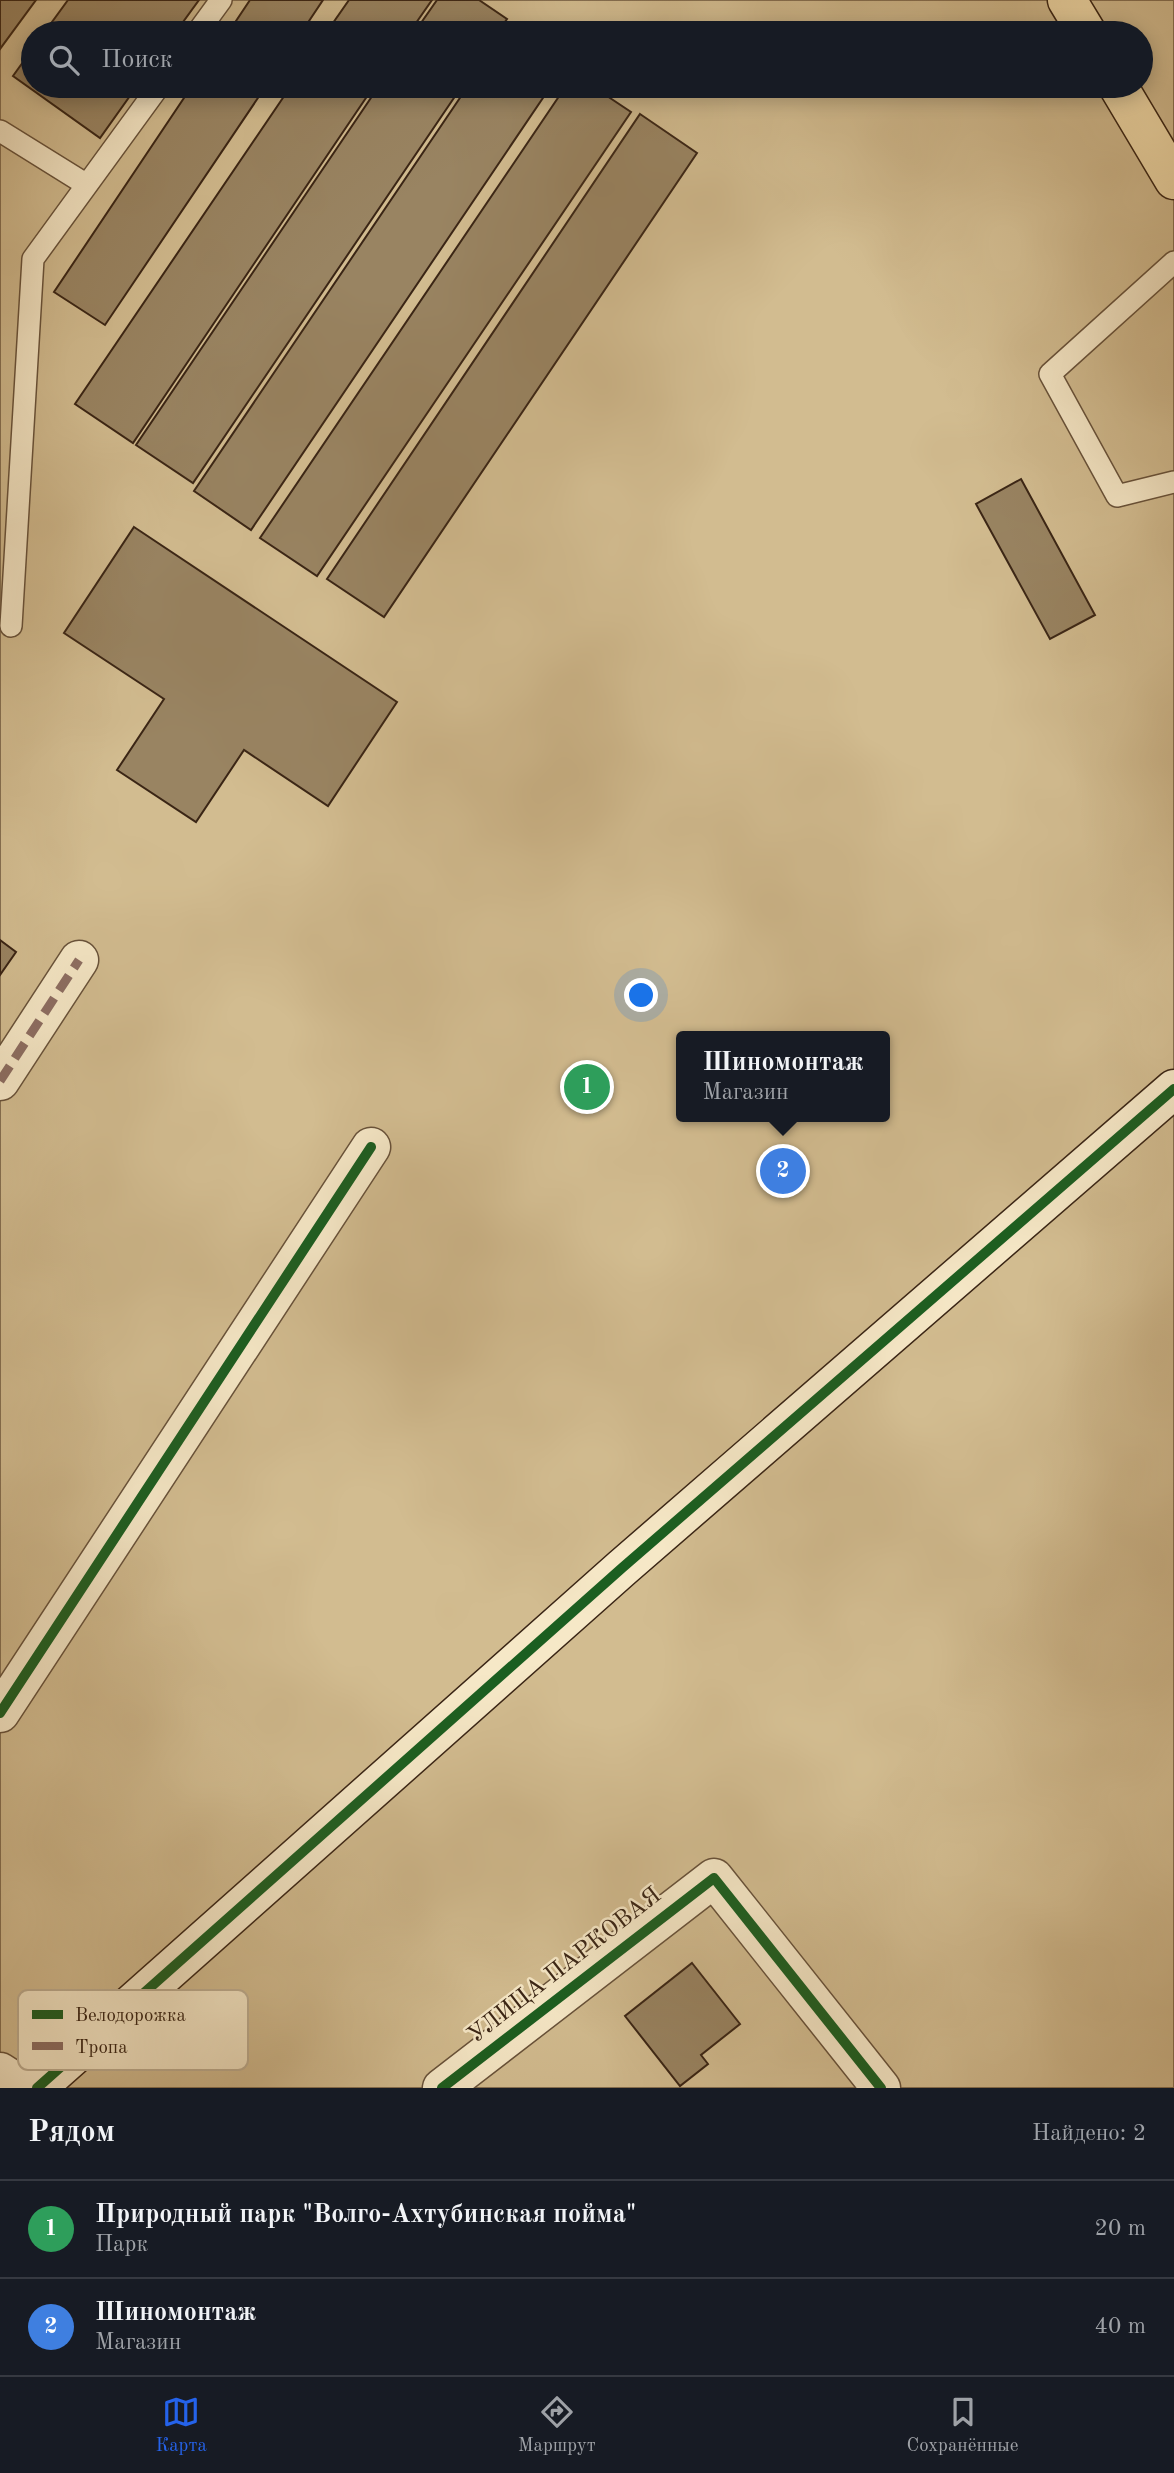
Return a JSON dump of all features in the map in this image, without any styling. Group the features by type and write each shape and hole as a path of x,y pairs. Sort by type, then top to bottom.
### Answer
{"main road":[{"path":"1067,0 1080,21"},
{"path":"1125,98 1174,180"}],"street":[{"path":"0,1081 79,960"},
{"path":"147,1990 632,1559 1174,1089"},
{"path":"0,1713 371,1147"},
{"name":"УЛИЦА ПАРКОВАЯ","path":"442,2088 714,1878 881,2088"},
{"path":"37,2088 57,2070"},
{"path":"0,2071 25,2088"}],"lane":[{"path":"206,21 221,0"},
{"path":"11,626 33,259 150,98"},
{"path":"0,131 87,185"},
{"path":"1174,262 1050,374 1117,496 1174,482"}],"shaded area":[{"path":"0,0 1174,0 1174,2088 0,2088"}],"building":[{"path":"0,0 36,0 0,49"},
{"path":"68,0 199,0 184,21 53,21"},
{"path":"250,0 323,0 309,21 236,21"},
{"path":"349,0 432,0 417,21 334,21"},
{"path":"437,0 479,0 507,19 506,21 422,21"},
{"path":"21,65 21,82 13,76"},
{"path":"44,98 128,98 100,138"},
{"path":"184,98 258,98 105,325 54,292"},
{"path":"283,98 366,98 133,443 75,404"},
{"path":"371,98 454,98 193,483 136,445"},
{"path":"460,98 543,98 251,530 194,491"},
{"path":"558,98 610,98 631,112 317,576 260,538"},
{"path":"640,114 697,153 384,617 327,579"},
{"path":"1021,479 1095,615 1050,639 976,504"},
{"path":"134,527 397,702 328,806 244,750 196,822 117,770 164,699 64,633"},
{"path":"0,940 16,952 0,975"},
{"path":"692,1963 740,2024 701,2055 708,2064 680,2086 625,2016"}],"marked path":[{"path":"0,1081 79,960"}],"cycle path":[{"path":"147,1990 622,1568 1174,1089"},
{"path":"0,1713 371,1147"},
{"path":"442,2088 714,1878 881,2088"},
{"path":"37,2088 57,2070"}],"place":[{"name":"Природный парк \"Волго-Ахтубинская пойма\"","path":"587,1087"},
{"name":"Шиномонтаж","path":"783,1171"}]}
